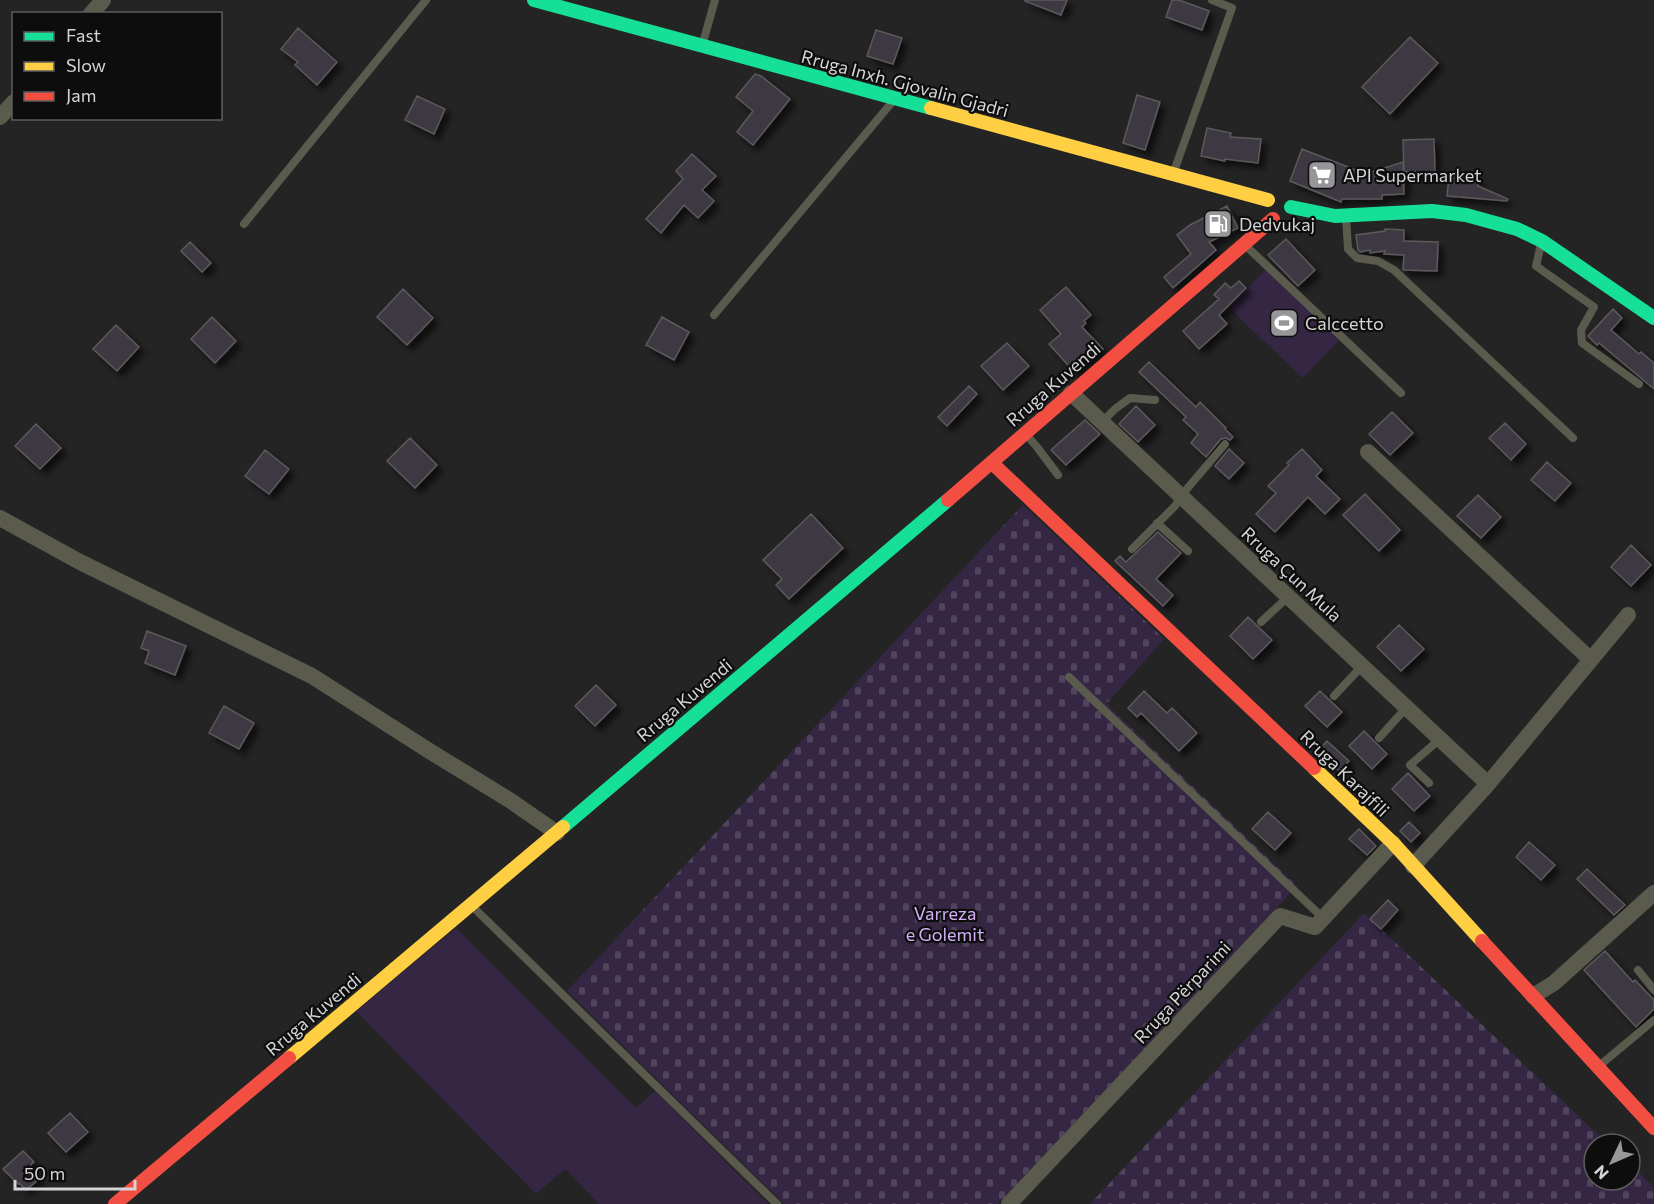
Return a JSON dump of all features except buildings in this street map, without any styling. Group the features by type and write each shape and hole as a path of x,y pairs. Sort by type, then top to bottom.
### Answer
{"street":[{"path":"93,12 103,0"},
{"name":"Rruga Inxh. Gjovalin Gjadri","path":"534,0 1268,200"},
{"path":"0,117 12,104"},
{"path":"1276,195 1282,195 1290,202 1291,207 1283,219 1273,219 1266,209 1268,200 1276,195"},
{"path":"1291,207 1346,216 1432,211 1466,215 1517,229 1542,241 1654,318"},
{"name":"Rruga Kuvendi","path":"115,1204 557,833 1273,219"},
{"name":"Rruga Çun Mula","path":"1071,393 1488,784"},
{"path":"1368,452 1590,659"},
{"name":"Rruga Karajfili","path":"992,462 1393,843 1654,1128"},
{"path":"0,518 80,562 312,676 511,801 557,833"},
{"path":"1413,866 1488,784 1628,615"},
{"path":"1323,918 1393,843"},
{"path":"1533,996 1554,983 1654,893"},
{"name":"Rruga Përparimi","path":"1009,1204 1280,916 1315,927 1323,918"}],"lane":[{"path":"244,224 426,0"},
{"path":"702,46 715,0"},
{"path":"1173,175 1232,8 1212,0"},
{"path":"714,315 896,99"},
{"path":"1346,216 1348,249 1358,258 1378,261 1395,270 1573,438"},
{"path":"1542,241 1536,266 1594,307 1581,330 1582,343 1639,384"},
{"path":"1244,244 1401,393"},
{"path":"1102,422 1130,398 1155,400"},
{"path":"1025,433 1058,476"},
{"path":"1132,549 1175,506 1225,444"},
{"path":"1157,524 1188,551"},
{"path":"1261,622 1288,597"},
{"path":"1334,696 1362,666"},
{"path":"1069,677 1323,918"},
{"path":"1379,738 1406,708"},
{"path":"1429,783 1410,765 1440,739"},
{"path":"471,906 777,1204"},
{"path":"1638,970 1654,990"},
{"path":"1598,1066 1654,1020"}],"green space":[{"name":"Calccetto","path":"1266,269 1340,339 1303,378 1229,308"},
{"name":"Varreza e Golemit","path":"1023,505 1164,639 1106,704 1297,886 998,1204 784,1204 567,991"},
{"path":"1364,913 1595,1132 1582,1132 1582,1192 1642,1192 1642,1176 1654,1187 1654,1204 1090,1204"},
{"path":"456,928 636,1108 655,1091 768,1204 599,1204 565,1169 536,1194 356,1011"}],"traffic: fast":[{"path":"534,0 931,108"},
{"path":"1291,207 1335,216 1432,211 1466,215 1517,229 1542,241 1654,318"},
{"path":"563,827 948,500"}],"traffic: slow":[{"path":"931,108 1268,200"},
{"path":"1314,768 1393,843 1482,941"},
{"path":"289,1058 563,827"}],"traffic: jam":[{"path":"948,500 1273,219"},
{"path":"992,463 1314,768"},
{"path":"1482,941 1654,1128"},
{"path":"115,1204 289,1058"}],"place":[{"name":"API Supermarket","path":"1322,175"},
{"name":"Dedvukaj","path":"1218,224"},
{"name":"Calccetto","path":"1284,323"}]}
